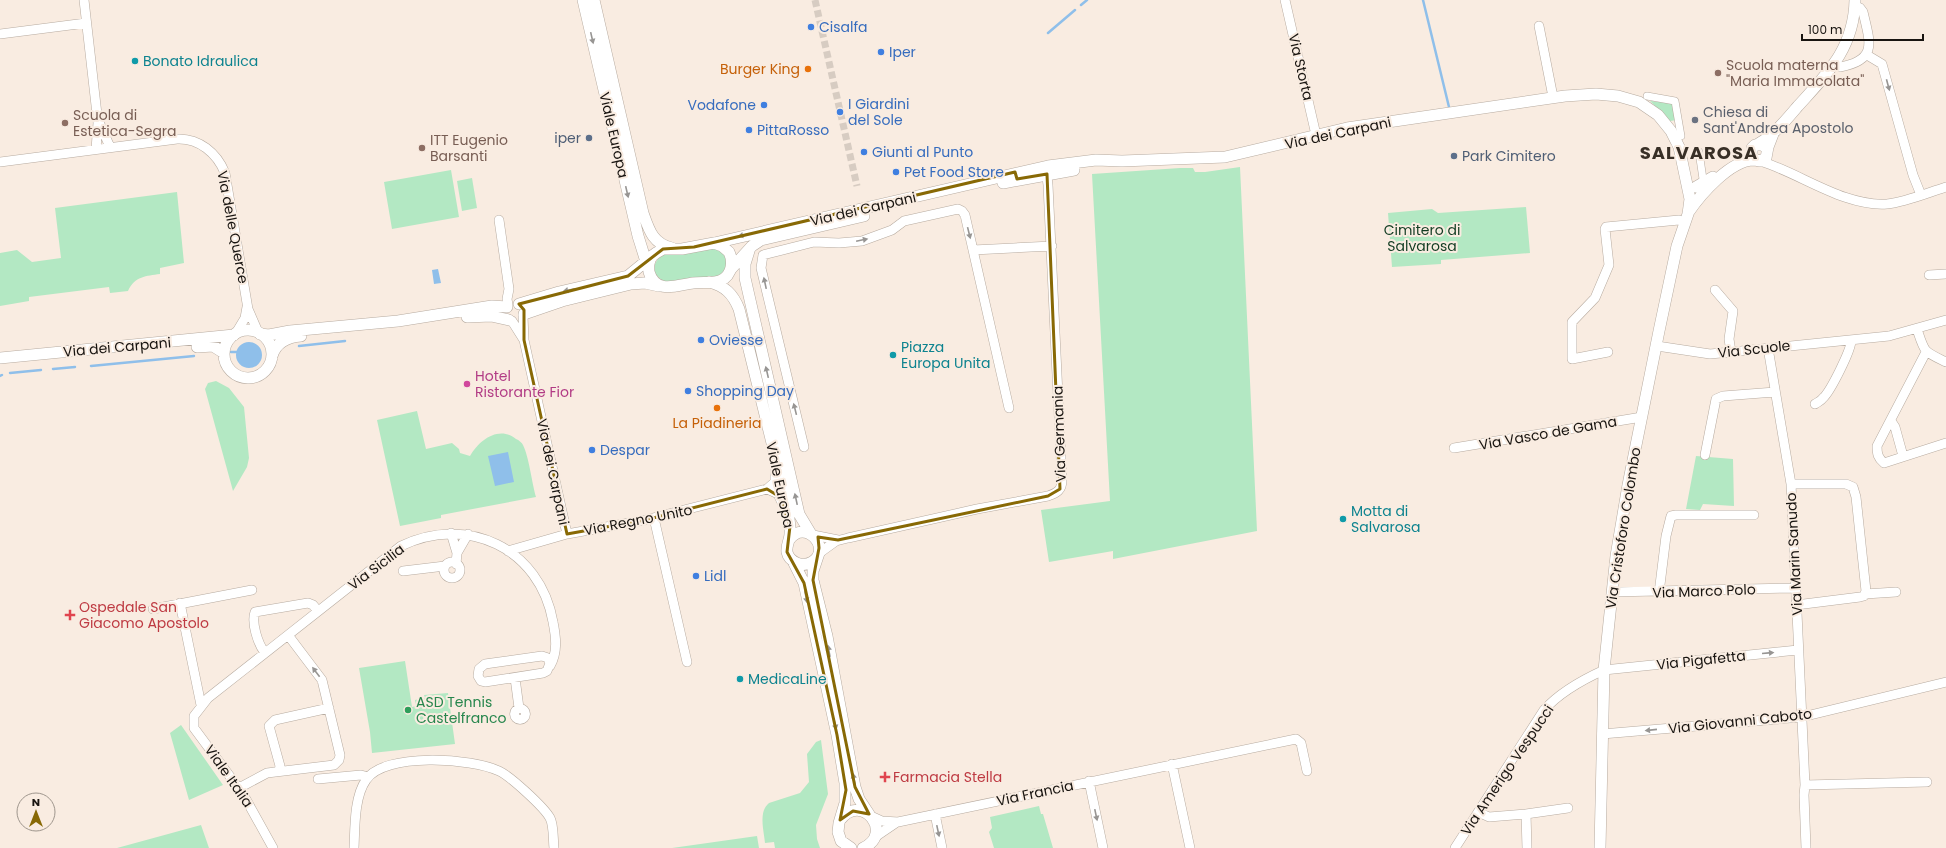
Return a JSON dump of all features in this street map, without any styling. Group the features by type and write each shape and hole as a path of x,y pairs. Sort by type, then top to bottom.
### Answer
{"street":[{"path":"84,0 98,119 96,149"},
{"name":"Viale Europa","path":"583,0 638,236 649,262 653,280 659,286"},
{"name":"Viale Europa","path":"594,0 643,213 655,239 663,246 676,249"},
{"name":"Via Storta","path":"1285,0 1306,86 1316,135"},
{"path":"1835,65 1842,67 1861,60 1867,55 1868,42 1863,14 1855,3"},
{"path":"1696,191 1709,180 1761,148 1835,65 1849,38 1855,3"},
{"path":"0,34 86,23"},
{"path":"1539,26 1552,97"},
{"path":"1867,55 1882,64 1913,175 1921,195"},
{"name":"Via dei Carpani","path":"709,282 722,280 733,264 758,241 967,192 1084,161 1225,157 1316,135 1362,126 1552,97 1609,95 1632,99 1645,105 1661,118 1674,136 1680,149 1685,174 1696,191"},
{"path":"1647,96 1675,101 1681,136"},
{"path":"98,119 110,147"},
{"name":"Via delle Querce","path":"0,162 186,138 202,145 218,158 226,176 247,306 246,317 235,334"},
{"path":"1761,148 1751,153 1757,160 1783,169 1851,199 1866,202 1890,203 1946,187"},
{"path":"1696,191 1747,160 1766,158 1761,148"},
{"path":"1761,148 1783,169"},
{"path":"1696,191 1699,152"},
{"name":"Via dei Carpani","path":"649,262 663,249 676,249 710,244 934,193 1015,172 1044,172 1122,161"},
{"name":"Via dei Carpani","path":"967,192 976,185 1016,176 1015,172"},
{"name":"Via Germania","path":"812,535 838,540 977,509 1048,496 1060,490 1062,480 1052,246 1044,172"},
{"name":"Via Cristoforo Colombo","path":"1600,848 1604,670 1612,592 1623,512 1676,251 1696,191"},
{"path":"804,447 761,268 763,255 814,242 838,243 862,241 892,230 904,221 958,208 965,216 1009,408"},
{"path":"1608,352 1572,359 1571,326 1575,318 1595,298 1609,265 1606,227 1679,220 1686,218"},
{"path":"499,220 509,289 516,308 520,320 511,321 491,316 474,316 376,326 291,337 278,345 269,366 262,374 252,378 245,378 230,371 226,363 224,353 227,342 235,334 245,330 270,335 290,331 376,326 492,306 516,308 562,301 631,284 644,283 669,288 695,282 709,282"},
{"path":"633,273 640,260 638,236"},
{"name":"Viale Europa","path":"710,244 724,247 729,252 733,264 745,278"},
{"path":"973,250 1052,246"},
{"name":"Viale Europa","path":"750,248 745,264 745,278 799,514 819,544 818,555 813,571 813,580 827,636 855,787 859,799 876,826 873,842"},
{"path":"511,321 505,314 516,308 559,292 616,279 633,273 649,262"},
{"path":"1929,275 1946,274"},
{"name":"Viale Europa","path":"709,282 724,287 736,300 742,320 763,413 784,494 789,522 787,552 804,583 837,735 846,790 845,806 838,832 847,846"},
{"path":"1715,290 1733,311 1729,339 1731,352"},
{"name":"Via delle Querce","path":"247,306 259,333"},
{"name":"Via dei Carpani","path":"516,308 567,534"},
{"name":"Via Scuole","path":"1657,346 1710,354 1889,336 1946,320"},
{"name":"Via dei Carpani","path":"511,321 524,340"},
{"path":"1917,329 1922,347 1926,352 1946,362"},
{"path":"259,333 268,341 272,356"},
{"name":"Via dei Carpani","path":"0,358 235,334"},
{"path":"1815,404 1824,398 1846,357 1851,346 1851,340"},
{"name":"Via dei Carpani","path":"0,366 203,346 215,347 224,353"},
{"name":"Via Marin Sanudo","path":"1768,348 1791,484 1805,785 1806,848"},
{"path":"1926,352 1877,446 1877,453 1880,460 1884,463 1946,443"},
{"path":"1705,455 1716,399 1724,396 1775,392"},
{"path":"763,413 776,477 774,484 767,489"},
{"name":"Via Vasco de Gama","path":"1454,448 1642,417"},
{"path":"1891,421 1895,427 1903,456"},
{"path":"1791,484 1846,484 1852,487 1856,504 1865,594"},
{"path":"767,489 774,491 780,497 789,522"},
{"name":"Via Regno Unito","path":"508,551 567,534 654,518 767,489"},
{"path":"1659,593 1666,536 1671,516 1754,515"},
{"path":"654,518 686,662"},
{"name":"Viale Europa","path":"789,540 794,534 800,532 812,535"},
{"path":"445,566 443,571 445,576 453,578 458,576 460,571 456,564 457,554 451,533"},
{"name":"Via Sicilia","path":"200,705 401,546 425,537 451,533 468,534 485,539 508,551 527,567 544,591 551,612 556,653 550,666"},
{"path":"457,554 468,534"},
{"name":"Via Germania","path":"818,555 838,540"},
{"path":"793,561 798,564 807,564 813,561 818,555"},
{"path":"403,571 445,566 449,563 456,564"},
{"name":"Via Marco Polo","path":"1612,592 1659,593 1795,588"},
{"path":"153,608 252,590"},
{"path":"1796,606 1860,597 1865,594 1896,592"},
{"path":"180,603 200,705"},
{"path":"265,653 258,640 254,618 255,612 308,603 313,605 318,611"},
{"path":"239,788 267,773 334,765 340,760 322,680 288,635"},
{"path":"539,656 548,651 555,637"},
{"name":"Via Pigafetta","path":"1604,670 1798,650"},
{"path":"539,656 545,656 548,658 550,666 543,673 484,682 479,678 478,671 485,664 539,656"},
{"name":"Via Amerigo Vespucci","path":"1455,848 1549,704 1562,694 1604,670"},
{"path":"514,678 519,708"},
{"name":"Via Giovanni Caboto","path":"1602,734 1802,717 1946,682"},
{"name":"Viale Italia","path":"200,705 194,716 194,726 239,788 273,848"},
{"path":"279,771 280,766 269,726 271,723 275,720 329,708"},
{"name":"Via Francia","path":"870,815 882,821 898,822 1296,739 1301,743 1307,771"},
{"path":"354,848 357,808 365,780 374,770 392,764 421,761 460,762 501,771 538,803 551,819 554,848"},
{"path":"1172,764 1190,848"},
{"path":"318,779 360,775 368,777"},
{"path":"1089,781 1103,848"},
{"path":"1805,785 1927,782"},
{"path":"1478,812 1489,817 1526,814 1568,808"},
{"path":"840,820 847,813 853,811 860,810 870,815"},
{"path":"935,814 942,848"},
{"path":"1526,814 1527,848"},
{"name":"Via Francia","path":"873,842 898,822"},
{"path":"863,848 873,842"}],"highlighted area":[{"path":"1015,172 1017,179 1047,174 1060,489 1048,496 838,540 818,537 819,548 813,580 855,787 869,814 853,811 840,820 846,790 837,735 804,583 787,552 790,526 780,497 767,489 645,520 567,534 524,340 524,310 519,304 628,276 663,249 694,247"}],"green space":[{"path":"1650,101 1674,103 1677,120 1670,121"},
{"path":"1240,167 1257,531 1113,559 1113,551 1049,562 1041,510 1110,501 1092,174 1180,168 1193,168 1195,172 1205,172"},
{"path":"451,170 459,217 392,229 384,182"},
{"path":"472,178 477,208 462,211 457,181"},
{"path":"177,192 184,263 160,268 160,274 141,278 134,282 128,291 110,293 109,287 29,297 29,301 0,306 0,253 17,250 32,262 61,258 55,208"},
{"name":"Cimitero di Salvarosa","path":"1526,207 1530,253 1441,260 1441,264 1392,267 1388,213 1432,209 1438,213"},
{"path":"714,248 724,254 727,262 724,271 719,276 664,282 656,275 654,268 659,258 664,254"},
{"path":"216,381 229,388 244,407 249,458 247,467 233,491 205,389 208,383"},
{"path":"417,411 426,449 452,443 459,449 460,453 470,456 484,440 496,434 510,435 519,441 523,445 527,456 536,497 441,515 441,518 400,526 377,420"},
{"path":"1696,456 1733,459 1734,506 1703,504 1700,510 1686,509"},
{"name":"ASD Tennis Castelfranco","path":"405,661 412,707 416,706 415,700 425,698 424,695 448,693 455,744 372,753 359,668"},
{"path":"181,725 223,785 189,800 170,733"},
{"path":"821,740 828,794 816,825 817,839 820,848 775,848 774,842 765,843 762,822 764,811 769,803 800,793 809,782 807,754 816,742"},
{"path":"1039,806 1041,814 1043,814 1053,848 994,848 989,832 992,828 990,817"},
{"path":"201,825 209,848 117,848"},
{"path":"757,836 759,848 672,848"}],"water":[{"path":"438,269 441,283 434,284 432,270"},
{"path":"249,342 258,346 262,355 258,364 249,368 240,364 236,355 240,346"},
{"path":"508,452 514,482 495,486 488,456"}],"waterway":[{"path":"1081,5 1087,0"},
{"path":"1423,0 1449,107"},
{"path":"1048,33 1075,10"},
{"path":"299,346 345,341"},
{"path":"231,352 239,352"},
{"path":"91,366 194,356"},
{"path":"53,369 75,367"},
{"path":"10,373 41,370"}],"tunnel":[{"path":"815,0 857,186"}],"place":[{"name":"Cisalfa","path":"811,27"},
{"name":"Iper","path":"881,52"},
{"name":"Bonato Idraulica","path":"135,61"},
{"name":"Burger King","path":"808,69"},
{"name":"Scuola materna \"Maria Immacolata\"","path":"1718,73"},
{"name":"Vodafone","path":"764,105"},
{"name":"I Giardini del Sole","path":"840,112"},
{"name":"Chiesa di Sant'Andrea Apostolo","path":"1695,120"},
{"name":"Scuola di Estetica-Segra","path":"65,123"},
{"name":"PittaRosso","path":"749,130"},
{"name":"iper","path":"589,138"},
{"name":"ITT Eugenio Barsanti","path":"422,148"},
{"name":"Giunti al Punto","path":"864,152"},
{"name":"Park Cimitero","path":"1454,156"},
{"name":"Pet Food Store","path":"896,172"},
{"name":"Oviesse","path":"701,340"},
{"name":"Piazza Europa Unita","path":"893,355"},
{"name":"Hotel Ristorante Fior","path":"467,384"},
{"name":"Shopping Day","path":"688,391"},
{"name":"La Piadineria","path":"717,408"},
{"name":"Despar","path":"592,450"},
{"name":"Motta di Salvarosa","path":"1343,519"},
{"name":"Lidl","path":"696,576"},
{"name":"Ospedale San Giacomo Apostolo","path":"70,615"},
{"name":"MedicaLine","path":"740,679"},
{"name":"ASD Tennis Castelfranco","path":"408,710"},
{"name":"Farmacia Stella","path":"885,777"}],"district":[{"name":"SALVAROSA","path":"1699,152"}]}
